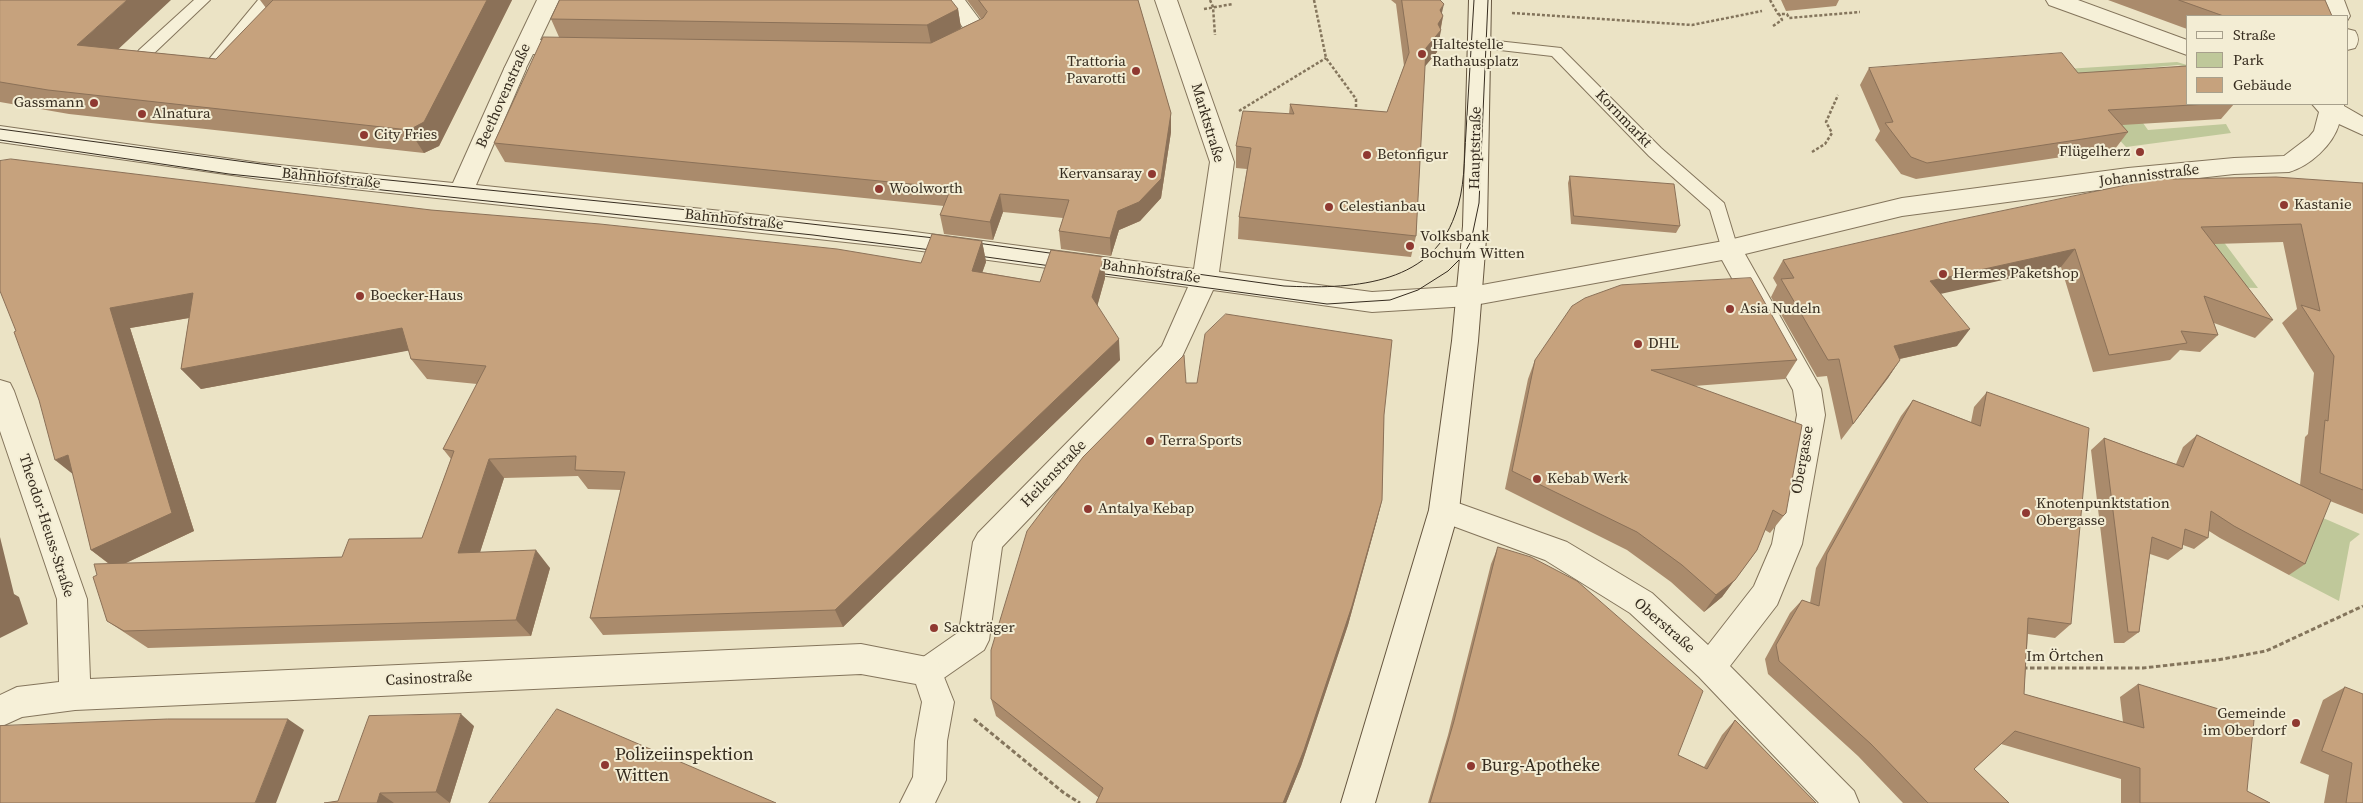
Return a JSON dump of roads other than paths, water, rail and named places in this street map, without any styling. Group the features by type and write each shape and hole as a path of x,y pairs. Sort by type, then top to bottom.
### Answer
{"street":[{"name":"Beethovenstraße","path":"461,193 515,69 548,0"},
{"path":"935,53 977,31 954,0"},
{"name":"Marktstraße","path":"1166,0 1222,162 1205,279"},
{"name":"Hauptstraße","path":"1358,803 1444,510 1475,226 1476,110 1480,0"},
{"path":"2057,0 2186,48"},
{"path":"2333,0 2339,15"},
{"path":"525,47 595,48"},
{"path":"2329,105 2363,127"},
{"name":"Johannisstraße","path":"1729,249 1902,207 1937,204 2138,176 2234,166 2288,164 2317,143 2325,133 2329,105"},
{"name":"Bahnhofstraße","path":"0,134 260,171 892,238 1372,302 1468,296 1729,249"},
{"name":"Obergasse","path":"1710,667 1766,595 1786,544 1811,416 1807,389 1729,249"},
{"name":"Heilenstraße","path":"932,687 973,640 988,542 1172,352 1205,279"},
{"name":"Theodor-Heuss-Straße","path":"0,392 72,599 75,695"},
{"name":"Oberstraße","path":"1444,510 1556,551 1598,575 1640,603 1710,667 1842,803"},
{"name":"Casinostraße","path":"0,712 17,702 75,695 861,659 932,687"},
{"path":"917,803 929,780 932,687"}],"lane":[{"path":"144,54 203,0"},
{"path":"215,62 266,0"},
{"name":"Kornmarkt","path":"1479,44 1556,51 1655,152 1718,207 1729,249"}],"tram line":[{"path":"1089,259 1284,286 1309,287 1360,284 1384,279 1407,270 1427,257 1443,239 1455,215 1461,195 1474,0"},
{"path":"1090,272 1327,304 1390,300 1418,290 1448,271 1463,256 1471,241 1479,203 1488,0"},
{"path":"0,129 358,177 679,209 943,239"},
{"path":"0,140 229,174 813,235 939,251"},
{"path":"970,242 1064,255"},
{"path":"972,255 1058,267"}],"place":[{"name":"Haltestelle Rathausplatz","path":"1422,54"},
{"name":"Trattoria Pavarotti","path":"1136,71"},
{"name":"Gassmann","path":"94,103"},
{"name":"Alnatura","path":"142,114"},
{"name":"City Fries","path":"364,135"},
{"name":"Flügelherz","path":"2140,152"},
{"name":"Betonfigur","path":"1367,155"},
{"name":"Kervansaray","path":"1152,174"},
{"name":"Woolworth","path":"879,189"},
{"name":"Kastanie","path":"2284,205"},
{"name":"Celestianbau","path":"1329,207"},
{"name":"Volksbank Bochum Witten","path":"1410,246"},
{"name":"Hermes Paketshop","path":"1943,274"},
{"name":"Boecker-Haus","path":"360,296"},
{"name":"Asia Nudeln","path":"1730,309"},
{"name":"DHL","path":"1638,344"},
{"name":"Terra Sports","path":"1150,441"},
{"name":"Kebab Werk","path":"1537,479"},
{"name":"Antalya Kebap","path":"1088,509"},
{"name":"Knotenpunktstation Obergasse","path":"2026,513"},
{"name":"Sackträger","path":"934,628"},
{"name":"Gemeinde im Oberdorf","path":"2296,723"},
{"name":"Polizeiinspektion Witten","path":"605,765"},
{"name":"Burg-Apotheke","path":"1471,766"}]}
